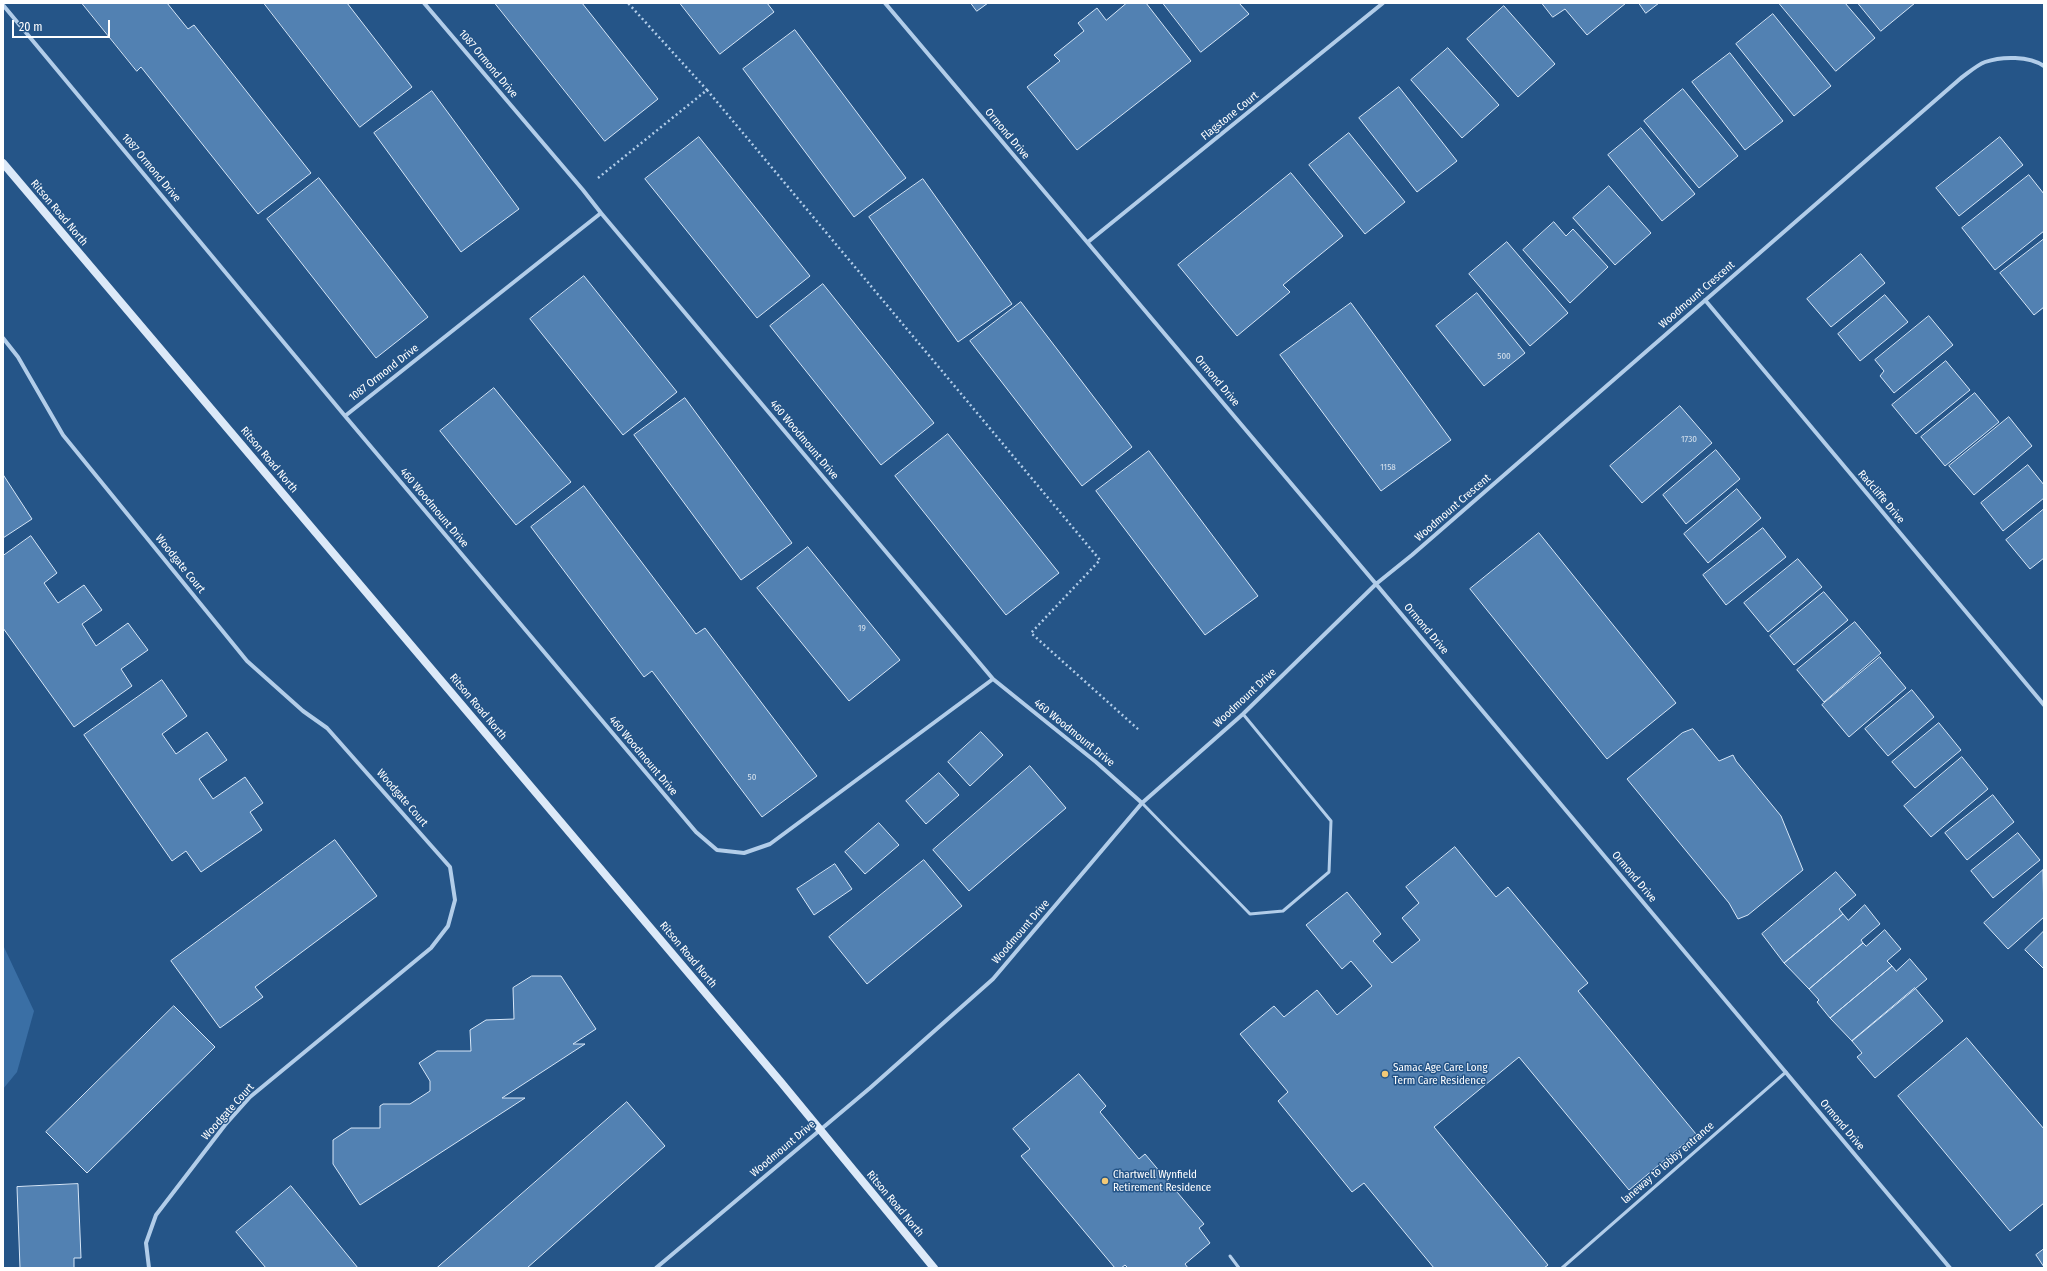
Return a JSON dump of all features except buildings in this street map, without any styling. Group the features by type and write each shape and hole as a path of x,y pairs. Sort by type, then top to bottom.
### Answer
{"main road":[{"name":"Ritson Road North","path":"3,163 820,1130 934,1268"}],"street":[{"name":"1087 Ormond Drive","path":"3,5 345,416 601,213 424,3"},
{"name":"Ormond Drive","path":"885,3 1376,584 1950,1268"},
{"name":"Flagstone Court","path":"1088,242 1383,3"},
{"name":"Woodmount Crescent","path":"1376,584 1412,556 1961,78 1985,62 2013,58 2039,62 2044,66"},
{"name":"460 Woodmount Drive","path":"601,213 992,679 1096,762 1142,803"},
{"name":"Radcliffe Drive","path":"1705,300 2044,705"},
{"name":"Woodgate Court","path":"3,338 18,356 63,434 247,661 303,711 327,728 450,867 455,900 448,926 431,948 250,1097 225,1125 156,1215 146,1243 149,1268"},
{"name":"460 Woodmount Drive","path":"345,416 696,832 717,850 744,853 770,844 992,679"},
{"name":"Woodmount Drive","path":"656,1268 917,1048 993,979 1142,803 1243,714 1376,584"}],"lane":[{"path":"1142,803 1250,914 1283,911 1329,872 1331,821 1243,714"},
{"name":"laneway to lobby entrance","path":"1562,1268 1786,1072"},
{"path":"1230,1256 1239,1268"}],"path":[{"path":"628,3 707,90 1100,560 1031,633 1139,730"},
{"path":"583,190 707,90"}],"shaded area":[{"path":"3,945 34,1011 17,1072 3,1089"}],"place":[{"name":"Samac Age Care Long Term Care Residence","path":"1385,1074"},
{"name":"Chartwell Wynfield Retirement Residence","path":"1105,1181"}]}
